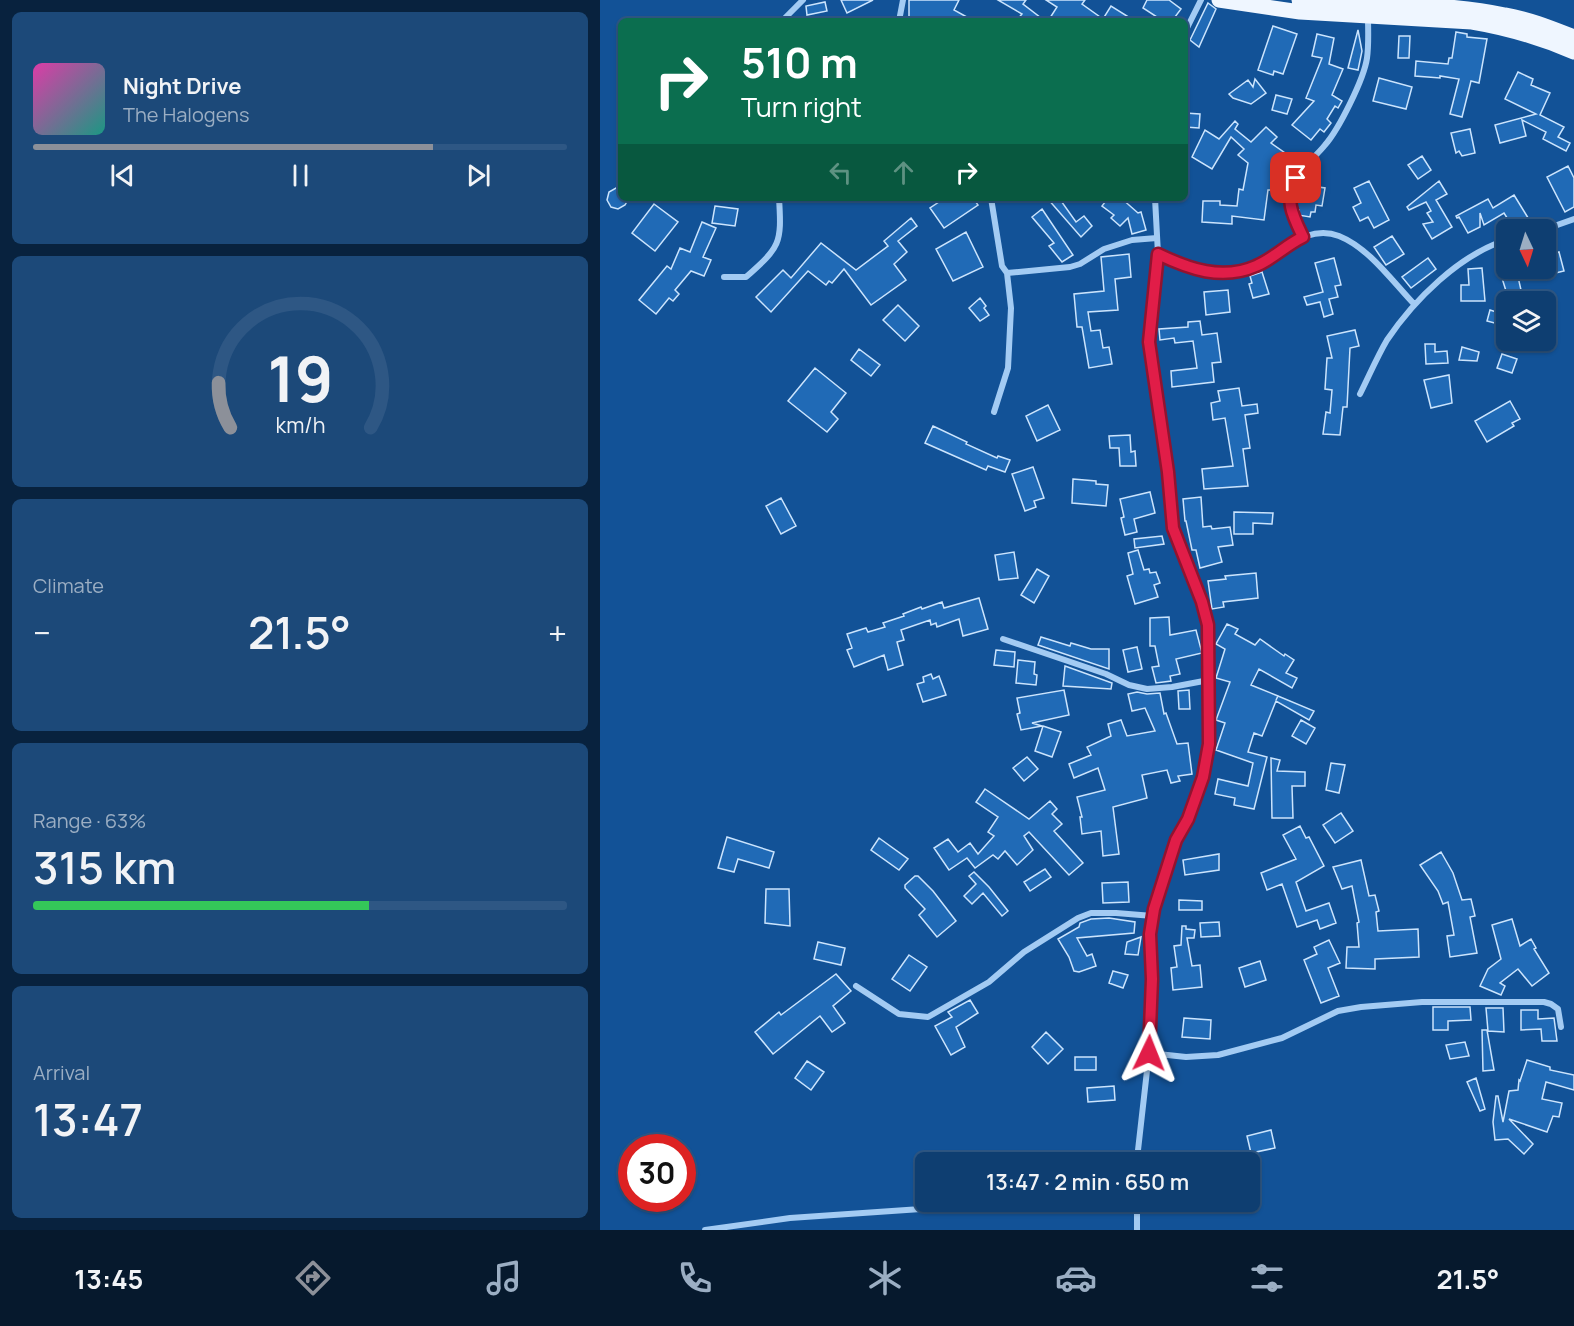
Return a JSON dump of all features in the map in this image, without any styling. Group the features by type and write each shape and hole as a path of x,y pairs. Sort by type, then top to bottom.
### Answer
{"main road":[{"path":"1219,0 1300,12 1438,19 1500,26 1574,52"},
{"path":"1299,0 1473,10 1506,15 1535,23 1574,38"}],"street":[{"path":"785,18 803,0"},
{"path":"900,18 903,0"},
{"path":"1188,26 1201,0"},
{"path":"1303,237 1291,213 1290,188 1327,143 1362,77 1367,58 1368,15"},
{"path":"724,277 746,277 770,256 779,240 779,201"},
{"path":"991,201 1002,266 1007,273 1011,308 1008,368 994,412"},
{"path":"1138,1152 1149,1053 1152,979 1150,934 1153,916 1176,840 1188,819 1203,777 1209,744 1208,625 1173,528 1168,472 1149,342 1158,254 1155,201"},
{"path":"1556,225 1574,219"},
{"path":"1158,254 1196,270 1220,273 1237,272 1256,266 1303,237 1324,233 1339,236 1364,251 1414,304"},
{"path":"1007,273 1070,267 1080,264 1104,249 1132,240 1157,238"},
{"path":"1360,394 1387,341 1414,304 1460,263 1496,245"},
{"path":"1003,639 1147,689 1209,680"},
{"path":"856,986 899,1014 928,1017 989,982 1024,952 1078,918 1091,913 1153,916"},
{"path":"1149,1053 1186,1057 1218,1055 1282,1038 1338,1011 1422,1002 1544,1002 1558,1009 1561,1027"},
{"path":"705,1230 790,1218 915,1209"},
{"path":"1137,1212 1137,1230"}],"building":[{"path":"841,0 873,0 847,13"},
{"path":"909,0 959,0 954,10 969,18 909,18"},
{"path":"998,0 1026,0 1023,4 1041,18 1019,18 1022,14"},
{"path":"1046,0 1085,0 1082,4 1102,18 1050,18 1057,7"},
{"path":"1147,0 1169,0 1181,9 1174,18 1158,18 1143,8"},
{"path":"825,2 827,11 807,15 806,6"},
{"path":"1208,3 1216,9 1199,47 1190,40"},
{"path":"1111,6 1130,18 1104,18"},
{"path":"1273,26 1297,34 1283,74 1274,71 1273,75 1258,70"},
{"path":"1358,30 1362,51 1358,70 1348,68"},
{"path":"1456,32 1467,34 1467,37 1487,39 1479,83 1471,81 1462,117 1450,114 1459,79 1415,76 1416,61 1448,64 1449,58 1452,58"},
{"path":"1317,34 1334,38 1329,64 1343,69 1332,95 1342,101 1338,108 1335,106 1327,119 1331,123 1324,132 1320,129 1311,140 1292,125 1314,101 1306,98 1322,58 1312,56"},
{"path":"1399,36 1410,36 1409,58 1398,58"},
{"path":"1518,72 1533,79 1531,85 1550,93 1540,115 1564,127 1558,137 1570,143 1566,151 1543,139 1546,132 1522,120 1526,136 1500,143 1495,125 1536,114 1505,99"},
{"path":"1379,78 1412,87 1406,109 1373,101"},
{"path":"1255,79 1266,93 1251,104 1233,98 1229,94 1248,80 1253,87"},
{"path":"1276,95 1292,99 1287,114 1272,110"},
{"path":"1188,113 1200,114 1199,128 1188,127"},
{"path":"1235,121 1238,124 1235,129 1251,142 1266,127 1277,137 1271,143 1295,160 1282,178 1275,173 1272,190 1268,190 1264,220 1232,216 1232,224 1202,222 1203,201 1220,201 1220,205 1237,206 1239,189 1243,190 1248,163 1238,155 1244,149 1231,137 1212,169 1192,157 1205,130 1219,139"},
{"path":"1470,129 1475,153 1462,156 1459,151 1456,153 1451,133"},
{"path":"1422,156 1431,170 1418,179 1408,165"},
{"path":"1568,166 1574,178 1574,207 1565,212 1547,177"},
{"path":"1369,181 1389,220 1374,228 1368,217 1360,221 1353,207 1361,203 1354,188"},
{"path":"1439,181 1447,194 1436,200 1452,227 1432,239 1423,224 1433,222 1427,213 1431,211 1426,202 1409,210 1407,207"},
{"path":"1298,184 1325,188 1322,206 1316,205 1315,212 1311,212 1310,217 1298,215 1299,210 1296,210 1294,198"},
{"path":"618,188 618,201 627,201 625,205 618,209 611,207 607,200 609,192"},
{"path":"1514,195 1529,219 1508,219 1504,213 1484,225 1480,213 1480,227 1468,233 1459,217 1456,216 1488,199 1493,208"},
{"path":"940,201 975,201 978,205 944,228 930,208"},
{"path":"1050,201 1061,201 1076,222 1084,216 1092,226 1081,237"},
{"path":"1106,201 1124,201 1138,213 1141,212 1146,230 1132,234 1128,218 1120,226 1111,218 1114,215 1102,206"},
{"path":"654,204 678,222 655,251 632,233"},
{"path":"715,206 738,209 735,226 712,223"},
{"path":"1042,209 1073,255 1062,262 1049,246 1054,243 1032,217"},
{"path":"911,218 917,226 898,241 907,252 894,264 906,280 871,305 844,269 832,283 829,281 826,285 808,271 771,312 756,297 783,270 791,278 821,243 856,270 888,246 884,241"},
{"path":"702,222 716,228 703,257 711,260 704,276 691,271 675,290 679,294 673,301 669,298 656,314 639,300 667,266 671,269 680,248 690,252"},
{"path":"966,232 983,267 953,281 936,249"},
{"path":"1392,236 1404,254 1386,265 1374,247"},
{"path":"1559,252 1564,271 1556,273 1556,253"},
{"path":"1129,254 1131,277 1115,279 1118,310 1088,312 1091,331 1100,330 1103,348 1109,347 1112,364 1089,368 1082,327 1077,327 1074,294 1104,291 1101,257"},
{"path":"1334,258 1341,285 1335,286 1338,297 1329,299 1333,314 1324,317 1320,302 1307,305 1304,297 1323,292 1315,263"},
{"path":"1428,258 1436,269 1411,288 1402,277"},
{"path":"1482,268 1485,301 1461,301 1461,285 1469,285 1468,269"},
{"path":"1262,272 1269,294 1253,298 1249,284 1252,283 1250,276"},
{"path":"1502,279 1518,279 1521,290 1506,291"},
{"path":"1228,290 1230,312 1206,315 1204,292"},
{"path":"980,298 989,315 980,321 969,308"},
{"path":"898,305 919,326 905,341 883,320"},
{"path":"1490,310 1496,312 1496,323 1487,321"},
{"path":"1200,321 1202,335 1217,333 1221,362 1212,363 1214,382 1172,387 1171,371 1197,368 1193,341 1175,343 1174,338 1160,340 1159,329 1188,327 1188,322"},
{"path":"1355,330 1359,346 1350,348 1347,407 1343,407 1340,435 1323,434 1326,412 1330,413 1332,390 1325,389 1327,358 1332,358 1327,336"},
{"path":"1425,344 1435,344 1435,352 1447,351 1448,363 1426,364"},
{"path":"1462,347 1479,352 1477,361 1459,360"},
{"path":"859,349 880,365 871,376 851,360"},
{"path":"1502,354 1517,359 1512,373 1497,368"},
{"path":"815,368 846,393 831,412 838,419 827,432 788,401"},
{"path":"1449,375 1452,403 1431,408 1424,380"},
{"path":"1239,388 1242,406 1257,404 1258,413 1245,415 1250,448 1243,449 1248,486 1204,489 1202,469 1233,466 1225,418 1213,420 1211,403 1220,401 1218,391"},
{"path":"1510,401 1520,419 1512,423 1514,426 1487,442 1475,421"},
{"path":"1048,405 1060,430 1037,441 1026,416"},
{"path":"933,426 997,458 998,456 1010,460 1005,472 988,466 986,470 925,443"},
{"path":"1130,435 1131,452 1135,451 1136,466 1120,466 1119,448 1110,448 1109,436"},
{"path":"1033,467 1044,498 1034,501 1036,507 1025,511 1012,474"},
{"path":"1073,479 1096,481 1096,484 1108,485 1106,506 1072,503"},
{"path":"1150,492 1155,513 1134,519 1137,532 1125,535 1120,499"},
{"path":"1201,497 1203,527 1211,526 1212,529 1230,527 1233,545 1218,547 1222,562 1200,568 1196,550 1192,550 1185,521 1183,499"},
{"path":"781,498 796,526 781,534 766,506"},
{"path":"1234,512 1273,513 1272,524 1253,523 1253,534 1234,534"},
{"path":"1162,536 1164,544 1135,548 1134,539"},
{"path":"1138,550 1144,570 1149,569 1150,573 1156,572 1160,583 1154,585 1158,597 1135,604 1127,576 1133,574 1128,553"},
{"path":"1014,552 1018,578 999,580 995,555"},
{"path":"1037,569 1049,576 1034,603 1021,595"},
{"path":"1256,573 1258,598 1223,602 1224,607 1212,609 1208,581 1226,579 1225,576"},
{"path":"979,598 988,629 963,636 959,619 937,627 936,623 931,625 930,620 901,630 904,640 897,642 903,665 888,670 884,655 854,667 847,650 852,648 847,634 866,628 868,632 885,627 883,623 921,607 922,609 942,602 944,608"},
{"path":"1169,617 1170,635 1196,630 1202,653 1176,659 1180,674 1170,676 1171,681 1156,683 1152,667 1159,666 1155,646 1150,646 1150,618"},
{"path":"1227,624 1238,629 1235,634 1255,645 1260,639 1284,656 1285,654 1294,660 1286,673 1297,678 1292,688 1259,669 1251,685 1314,711 1309,720 1276,701 1262,736 1254,733 1248,752 1267,757 1254,809 1234,805 1235,798 1215,794 1218,779 1248,786 1253,763 1216,750 1225,723 1216,720 1230,682 1216,678 1225,649 1216,644"},
{"path":"1041,637 1070,646 1071,643 1091,649 1109,649 1109,669 1038,645"},
{"path":"1137,647 1142,669 1128,672 1123,650"},
{"path":"996,650 1015,652 1014,667 994,665"},
{"path":"1018,660 1035,662 1036,685 1016,683"},
{"path":"1065,666 1112,683 1111,689 1063,686"},
{"path":"931,674 933,679 939,676 946,695 923,702 917,684 924,682 923,677"},
{"path":"1064,690 1069,715 1032,723 1042,726 1021,730 1017,714 1020,713 1017,698"},
{"path":"1189,690 1190,709 1179,709 1178,691"},
{"path":"1160,693 1164,714 1166,713 1177,744 1188,743 1192,774 1178,776 1180,781 1171,783 1167,770 1142,775 1147,798 1113,807 1119,854 1103,856 1101,831 1082,834 1080,817 1082,817 1077,797 1105,790 1098,768 1074,778 1069,764 1091,755 1087,747 1111,736 1108,724 1121,720 1127,736 1155,731 1145,708 1132,711 1128,694"},
{"path":"1301,720 1315,728 1306,744 1292,736"},
{"path":"1043,726 1061,732 1052,757 1035,751"},
{"path":"1027,757 1038,769 1024,781 1013,768"},
{"path":"1271,758 1280,760 1277,771 1305,772 1305,786 1292,786 1293,818 1272,818"},
{"path":"1331,763 1345,765 1339,793 1326,790"},
{"path":"985,789 1029,819 1050,801 1057,809 1052,814 1062,824 1054,831 1083,863 1069,875 1029,832 1024,836 1033,850 1017,865 1005,851 998,859 993,855 975,868 967,858 949,870 934,848 948,839 958,852 970,843 978,854 994,836 988,832 998,817 976,802"},
{"path":"1341,813 1353,831 1335,843 1323,825"},
{"path":"1300,826 1306,838 1309,837 1324,866 1296,882 1306,911 1329,903 1336,923 1320,929 1317,920 1297,927 1282,884 1267,890 1261,873 1296,859 1283,835"},
{"path":"727,837 774,852 769,868 738,859 734,872 718,868"},
{"path":"879,838 908,859 899,870 871,850"},
{"path":"1441,852 1453,873 1462,900 1471,899 1475,916 1470,917 1477,953 1450,957 1447,936 1454,935 1448,902 1443,904 1438,891 1420,865"},
{"path":"1219,854 1219,870 1185,875 1183,860"},
{"path":"1361,860 1369,896 1375,895 1379,911 1376,912 1378,931 1418,929 1419,957 1375,959 1375,969 1346,968 1347,947 1359,947 1357,923 1359,922 1352,886 1342,889 1333,867"},
{"path":"1045,869 1051,877 1030,891 1024,882"},
{"path":"974,872 1008,911 1002,916 983,893 972,904 964,896 976,884 969,876"},
{"path":"918,876 933,891 956,921 937,937 919,915 925,909 905,888 905,885"},
{"path":"1128,882 1129,902 1103,903 1102,883"},
{"path":"766,889 789,889 790,926 765,923"},
{"path":"1179,900 1202,901 1202,910 1179,910"},
{"path":"1109,918 1135,922 1134,933 1077,938 1087,956 1092,954 1096,966 1079,972 1074,971 1058,939 1079,927 1080,923 1091,919"},
{"path":"1512,919 1520,946 1531,939 1536,948 1534,949 1549,973 1532,986 1518,969 1500,983 1505,986 1501,995 1480,986 1488,969 1501,959 1492,925"},
{"path":"1219,922 1220,936 1201,937 1200,923"},
{"path":"1182,926 1195,930 1194,938 1187,938 1192,966 1200,965 1202,987 1173,990 1171,968 1177,967 1174,946 1181,945"},
{"path":"1141,937 1138,955 1125,954 1127,942"},
{"path":"1329,940 1340,963 1328,968 1339,996 1321,1003 1304,960 1317,954 1314,947"},
{"path":"818,942 845,948 841,965 814,959"},
{"path":"909,955 927,967 910,991 892,979"},
{"path":"1260,961 1266,980 1245,987 1239,968"},
{"path":"1113,971 1128,975 1123,988 1109,983"},
{"path":"836,974 851,991 833,1006 845,1023 832,1032 820,1016 773,1054 755,1032 779,1012 781,1015"},
{"path":"970,1000 978,1013 956,1027 965,1047 951,1055 935,1026 952,1017 948,1012"},
{"path":"1433,1007 1470,1007 1471,1020 1448,1021 1448,1030 1433,1030"},
{"path":"1486,1008 1503,1008 1504,1032 1488,1031"},
{"path":"1521,1010 1538,1010 1538,1019 1554,1018 1557,1041 1542,1041 1541,1029 1521,1030"},
{"path":"1184,1018 1211,1020 1210,1039 1182,1037"},
{"path":"1482,1030 1487,1030 1494,1070 1483,1071"},
{"path":"1046,1032 1063,1049 1048,1064 1032,1047"},
{"path":"1465,1042 1469,1056 1450,1059 1446,1045"},
{"path":"1075,1057 1096,1057 1096,1070 1075,1070"},
{"path":"1527,1060 1550,1067 1550,1070 1574,1075 1574,1090 1546,1082 1542,1099 1562,1103 1559,1117 1553,1116 1547,1132 1509,1119 1533,1144 1524,1154 1508,1139 1495,1140 1493,1122 1496,1096 1498,1096 1503,1122 1509,1091 1518,1090 1519,1080"},
{"path":"807,1061 824,1072 811,1090 795,1078"},
{"path":"1476,1078 1485,1109 1480,1111 1467,1082"},
{"path":"1114,1086 1115,1100 1088,1102 1087,1088"},
{"path":"1271,1130 1275,1148 1251,1152 1247,1136"}],"route":[{"path":"1149,1053 1152,979 1150,934 1154,909 1176,840 1188,819 1203,777 1209,744 1208,625 1202,602 1173,528 1168,472 1149,342 1158,254 1196,270 1220,273 1237,272 1256,266 1303,237 1291,213 1289,201 1290,188 1296,178"}]}
